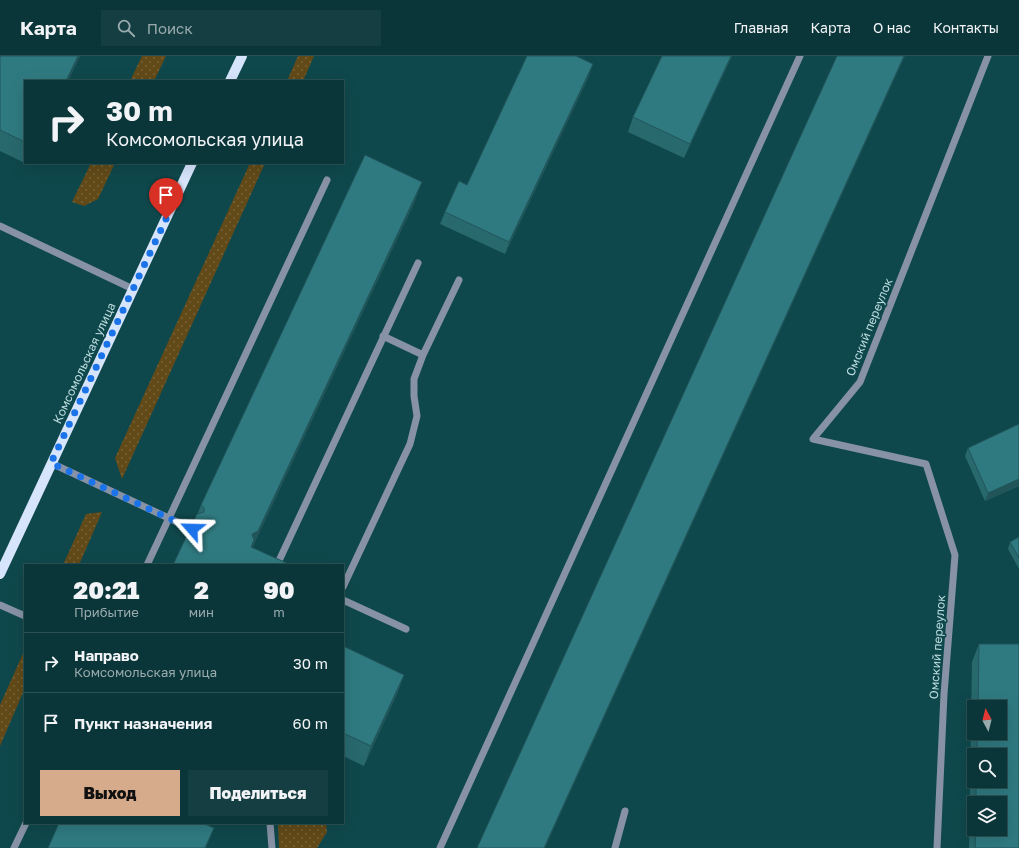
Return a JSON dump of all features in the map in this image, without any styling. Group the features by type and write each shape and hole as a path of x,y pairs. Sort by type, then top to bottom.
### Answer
{"main road":[{"path":"230,80 242,56"},
{"name":"Комсомольская улица","path":"0,574 192,164"}],"lane":[{"path":"440,848 800,56"},
{"name":"Омский переулок","path":"937,848 944,694 955,555 926,464 813,439 860,382 988,56"},
{"path":"147,564 327,180"},
{"path":"0,226 133,289"},
{"path":"277,564 418,263"},
{"path":"344,585 410,444 416,416 414,379 423,355 459,280"},
{"path":"384,336 423,355"},
{"path":"51,463 192,529"},
{"path":"344,600 406,629"},
{"path":"0,605 24,616"},
{"path":"615,848 625,811"},
{"path":"14,848 26,824"},
{"path":"270,824 272,848"}],"shaded area":[{"path":"142,56 166,56 154,80 130,80"},
{"path":"298,56 314,56 303,80 287,80"},
{"path":"91,164 115,164 98,199 84,206 72,202"},
{"path":"250,164 265,164 122,479 115,458"},
{"path":"102,512 79,564 63,564 86,514"},
{"path":"24,651 24,690 0,746 0,705"},
{"path":"278,824 326,824 327,832 317,848 279,848"}],"building":[{"path":"0,56 78,56 66,80 24,80 24,142 0,130"},
{"path":"527,56 576,56 593,64 509,242 445,212 459,181 467,185"},
{"path":"662,56 731,56 690,144 633,117"},
{"path":"837,56 904,56 544,848 477,848"},
{"path":"365,155 422,182 258,531 252,534 254,540 251,547 289,564 173,564 197,514 204,512 204,508 201,505"},
{"path":"1019,424 1019,479 988,493 968,448"},
{"path":"1019,537 1019,558 1010,542"},
{"path":"979,644 1019,644 1019,848 975,848 976,836 1007,836 1007,796 976,796 976,788 1007,788 1007,748 977,748 977,740 1007,740 1007,700 978,700"},
{"path":"344,646 404,675 371,746 344,733"},
{"path":"59,824 204,824 214,828 205,848 48,848"}],"route":[{"path":"166,219 51,463 192,529"}]}
